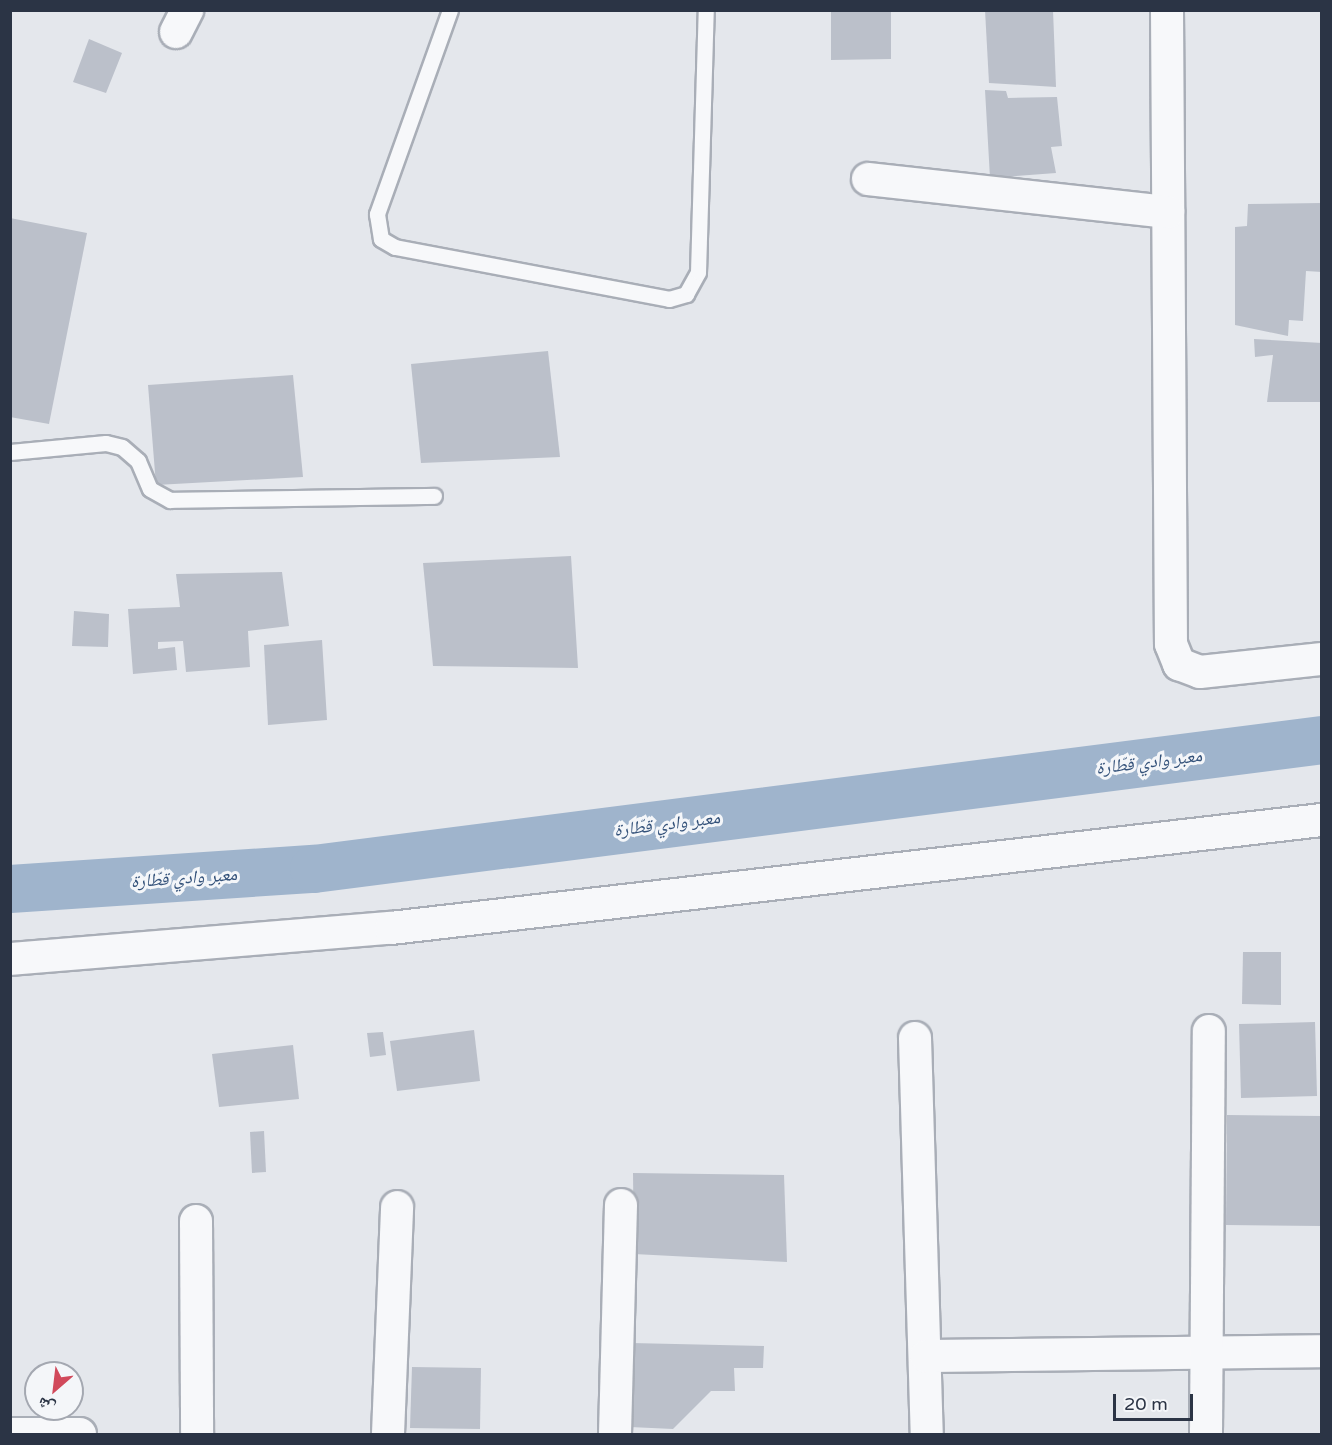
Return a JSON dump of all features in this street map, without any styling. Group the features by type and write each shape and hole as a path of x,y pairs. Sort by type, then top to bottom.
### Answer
{"street":[{"path":"1167,10 1171,644 1179,664 1200,672 1322,659"},
{"path":"868,179 1168,212"},
{"path":"10,959 391,928 1322,820"},
{"path":"1206,1434 1209,1031"},
{"path":"915,1038 927,1434"},
{"path":"615,1434 621,1205"},
{"path":"388,1434 397,1207"},
{"path":"196,1221 197,1434"},
{"path":"926,1356 1322,1351"},
{"path":"10,1434 80,1434"}],"lane":[{"path":"450,10 377,214 381,239 395,247 669,299 686,294 698,272 706,10"},
{"path":"10,452 106,443 122,447 138,461 150,489 170,500 434,496"}],"building":[{"path":"831,10 891,10 891,59 831,60"},
{"path":"985,10 1053,10 1056,87 989,83"},
{"path":"89,39 122,53 106,93 73,82"},
{"path":"985,90 1006,91 1008,98 1057,97 1062,146 1051,147 1056,173 990,178"},
{"path":"1322,203 1322,272 1306,271 1303,321 1289,320 1288,336 1235,325 1235,227 1247,226 1248,204"},
{"path":"10,218 87,233 49,424 10,417"},
{"path":"1254,339 1322,343 1322,402 1267,402 1273,355 1255,357"},
{"path":"548,351 560,457 421,463 411,364"},
{"path":"293,375 303,477 156,485 148,385"},
{"path":"571,556 578,668 433,666 423,563"},
{"path":"282,572 289,626 248,631 250,667 186,672 183,641 158,642 158,649 175,647 177,670 133,674 128,609 180,607 176,574"},
{"path":"74,611 109,614 108,647 72,646"},
{"path":"322,640 327,720 268,725 264,645"},
{"path":"1243,952 1281,952 1281,1005 1242,1004"},
{"path":"1315,1022 1317,1096 1241,1098 1239,1024"},
{"path":"474,1030 480,1081 397,1091 390,1041"},
{"path":"383,1032 386,1055 370,1057 367,1033"},
{"path":"293,1045 299,1099 219,1107 212,1054"},
{"path":"1227,1115 1322,1116 1322,1226 1226,1225"},
{"path":"264,1131 266,1172 252,1173 250,1132"},
{"path":"633,1173 784,1175 787,1262 634,1254"},
{"path":"631,1343 764,1346 763,1368 734,1368 735,1391 711,1391 673,1429 630,1427"},
{"path":"412,1367 481,1368 480,1429 410,1428"}],"waterway":[{"name":"معبر وادي قطّارة","path":"10,889 314,869 1322,740"}]}
